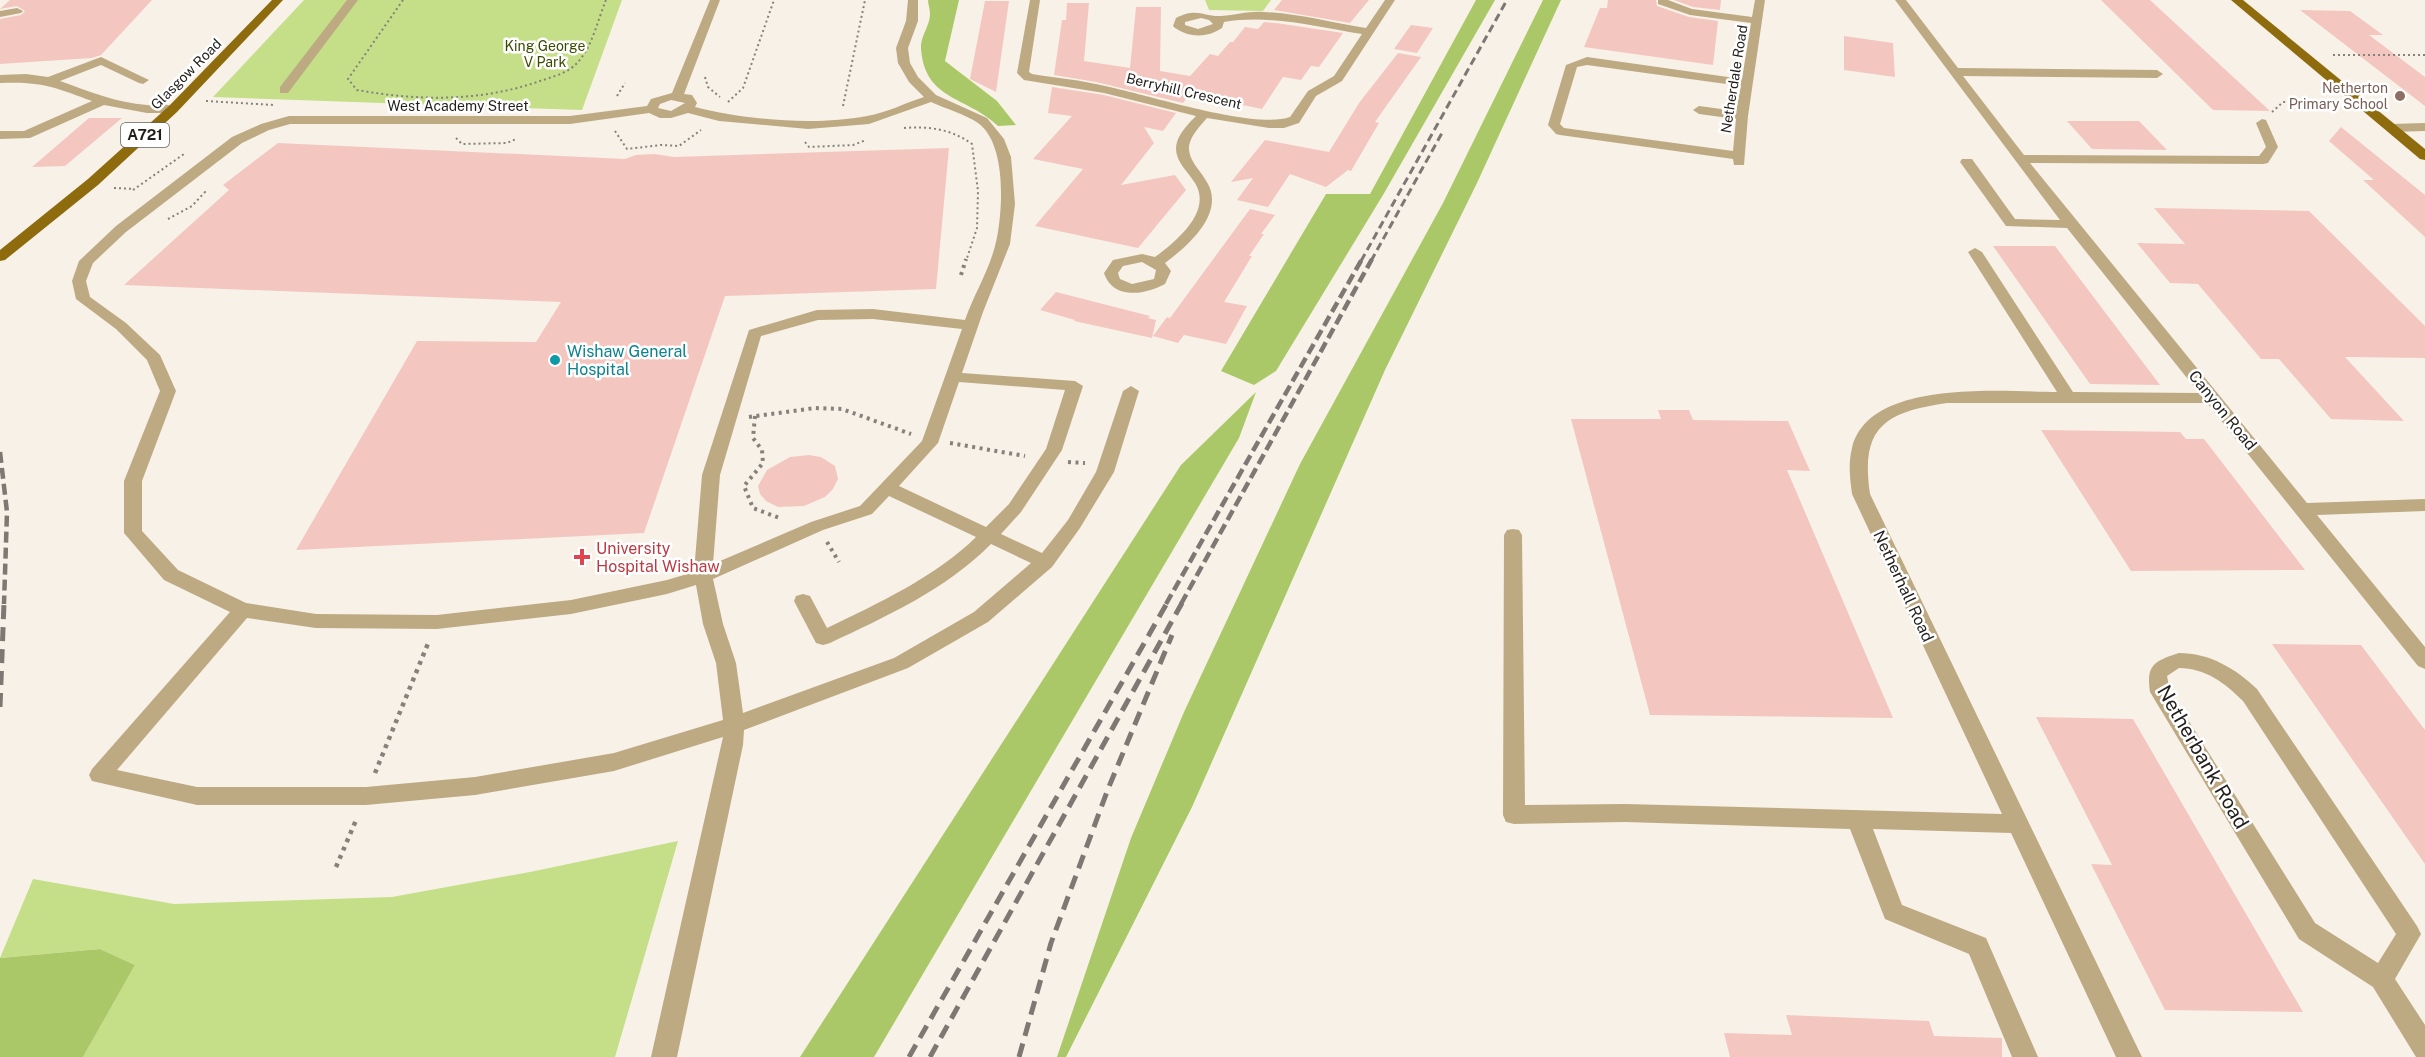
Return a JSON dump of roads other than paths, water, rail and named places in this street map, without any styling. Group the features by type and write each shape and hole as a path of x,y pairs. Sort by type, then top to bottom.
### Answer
{"main road":[{"name":"Glasgow Road","path":"0,257 93,182 173,109 278,0"},
{"path":"2236,0 2425,156"}],"street":[{"path":"284,90 353,0"},
{"path":"677,96 715,0"},
{"path":"687,109 690,106 690,100 677,96 659,100 651,105 651,110 656,113 668,115 687,109 719,117 808,125 869,120 932,98 913,79 904,63 902,48 912,21 913,0"},
{"name":"Berryhill Crescent","path":"1035,0 1023,73 1028,78 1104,89 1204,114 1269,124 1284,124 1295,120 1312,94 1338,78 1390,0"},
{"path":"1198,0 1201,15"},
{"path":"1663,0 1662,2 1690,12 1758,21"},
{"name":"Netherdale Road","path":"1748,83 1587,61 1578,62 1572,65 1554,126 1560,131 1570,133 1739,159 1742,116 1748,83 1758,21 1760,0"},
{"name":"Canyon Road","path":"1900,0 2072,224 2425,661"},
{"path":"0,14 17,11"},
{"path":"1217,20 1219,23 1215,28 1205,32 1192,32 1179,26 1180,20 1201,15 1217,20 1245,15 1266,15 1369,32"},
{"path":"49,81 101,61 143,80"},
{"path":"1954,72 2157,74"},
{"path":"0,79 26,78 49,81 103,101 147,109 173,109"},
{"name":"West Academy Street","path":"651,110 570,120 289,120 237,140 122,229 86,261 79,281 83,299 121,326 154,358 168,391 133,481 132,533 171,575 243,610 316,621 437,622 571,607 667,587 703,576 817,526 866,510 930,443 971,325 1003,244 1008,204 1004,157 998,139 983,121 932,98"},
{"path":"0,135 26,135 103,101"},
{"path":"1699,110 1742,116"},
{"path":"1157,262 1174,250 1201,219 1208,200 1204,186 1183,158 1183,142 1204,114"},
{"path":"2021,159 2263,159 2272,147 2262,123"},
{"path":"2391,128 2425,127"},
{"path":"1967,162 2012,224 2072,224"},
{"path":"1975,252 2069,398"},
{"path":"664,1057 734,745 734,725 726,663 713,624 703,576 711,475 754,333 817,315 873,314 971,325"},
{"path":"803,601 823,638 884,609 966,558 1015,508 1054,450 1075,386 953,377"},
{"path":"243,610 100,776 197,796 366,796 475,786 614,762 734,725 901,663 981,617 1045,562 1074,524 1105,472 1131,391"},
{"name":"Netherhall Road","path":"2129,1057 1861,494 1856,462 1862,442 1875,424 1893,412 1915,403 1951,398 2214,399"},
{"path":"887,488 1045,562"},
{"path":"2303,509 2425,506"},
{"path":"1513,535 1514,815 1625,813 2018,824"},
{"name":"Netherbank Road","path":"2382,980 2409,934 2250,695 2232,678 2207,665 2181,661 2162,667 2157,674 2160,692 2307,931 2382,980 2425,1048"},
{"path":"1858,820 1893,912 1978,946 2025,1057"}],"railway":[{"path":"1361,261 1507,0"},
{"path":"1371,261 1442,133"},
{"path":"1166,604 1362,259"},
{"path":"1181,604 1372,259"},
{"path":"0,452 7,512 4,604"},
{"path":"0,707 4,603"},
{"path":"909,1057 1167,603"},
{"path":"930,1057 1182,603"},
{"path":"1019,1057 1051,943 1108,789 1172,635"}],"place":[{"name":"Netherton Primary School","path":"2400,96"},
{"name":"Wishaw General Hospital","path":"555,360"},
{"name":"University Hospital Wishaw","path":"582,557"}],"park label":[{"name":"King George V Park","path":"545,54"}]}
